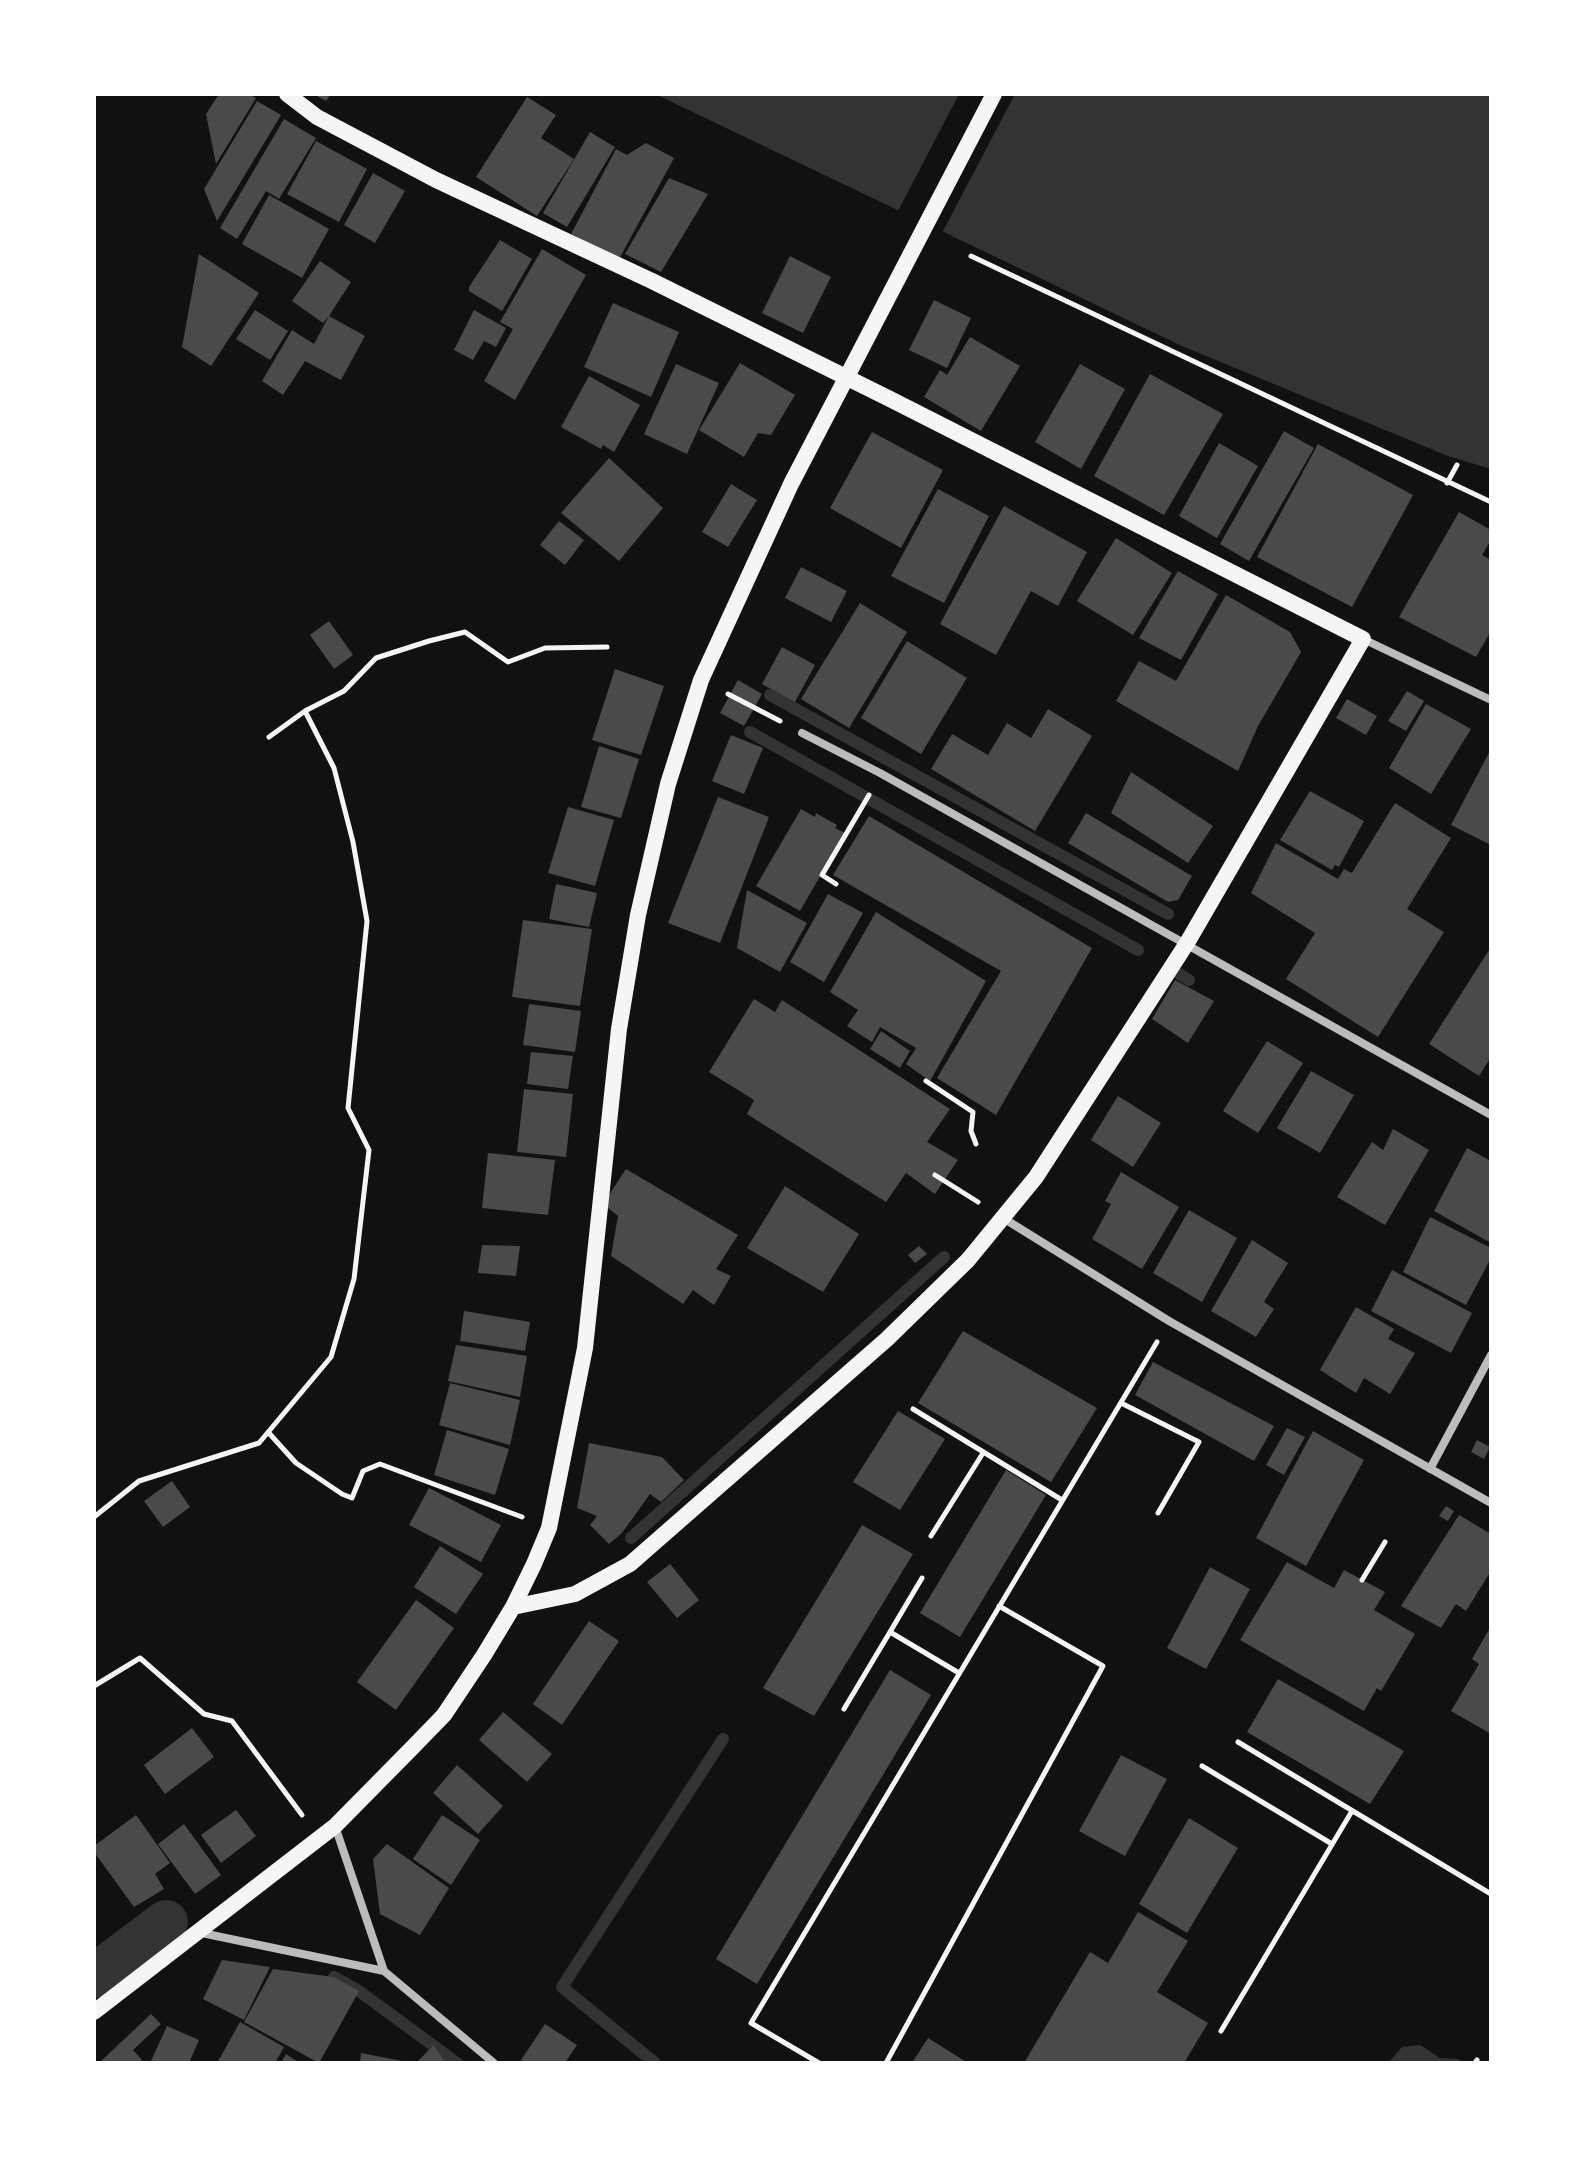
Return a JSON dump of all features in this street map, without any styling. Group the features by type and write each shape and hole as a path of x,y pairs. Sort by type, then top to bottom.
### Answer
{"main road":[{"path":"287,94 317,117 423,173 862,385 1363,639 1187,943 1036,1177 968,1260 897,1329 630,1564 575,1594 513,1607"},
{"path":"94,2012 335,1826 444,1715 513,1607 549,1528 585,1348 619,1029 638,915 664,799 701,680 791,484 994,94"}],"street":[{"path":"1363,639 1491,700"},
{"path":"802,733 1187,943 1491,1115"},
{"path":"1003,1218 1169,1321 1491,1503"},
{"path":"1430,1469 1491,1355"},
{"path":"335,1826 384,1971"},
{"path":"197,1932 384,1971 494,2063"}],"path":[{"path":"971,256 1491,502"},
{"path":"1447,483 1457,465"},
{"path":"269,737 305,711 344,691 376,658 465,632 508,662 545,648 607,647"},
{"path":"94,1517 139,1481 259,1443 331,1357 354,1279 369,1150 348,1108 367,921 353,842 334,768 305,711"},
{"path":"836,884 822,875 880,773"},
{"path":"926,1081 973,1112 971,1131 976,1144"},
{"path":"935,1175 1003,1218"},
{"path":"819,2063 751,2023 1169,1321"},
{"path":"1121,1403 1199,1442 1158,1513"},
{"path":"913,1409 1062,1500"},
{"path":"268,1432 296,1463 352,1498 363,1471 380,1464 549,1528"},
{"path":"931,1536 983,1453"},
{"path":"1362,1580 1385,1542"},
{"path":"844,1709 922,1578"},
{"path":"886,2063 1103,1666 999,1606"},
{"path":"890,1632 959,1673"},
{"path":"94,1686 140,1658 204,1714 232,1721 319,1838"},
{"path":"1238,1742 1491,1894"},
{"path":"1202,1766 1332,1844"},
{"path":"1221,2031 1352,1811"}],"shaded area":[{"path":"655,94 1491,94 1491,469 1448,456 1182,346"},
{"path":"1420,2045 1440,2058 1458,2059 1463,2063 1388,2063 1402,2047"}],"pier":[{"path":"959,94 1015,94 941,235 897,213"}],"building":[{"path":"219,94 249,94 256,98 216,164 206,114"},
{"path":"313,94 331,94 326,101"},
{"path":"527,97 556,115 541,138 574,159 537,216 476,177"},
{"path":"257,101 281,115 217,221 204,189"},
{"path":"284,119 316,138 279,199 266,191 237,239 220,228"},
{"path":"590,132 615,147 567,227 543,213"},
{"path":"316,141 367,169 339,222 287,194"},
{"path":"646,143 674,158 619,259 571,234 616,149 627,155"},
{"path":"373,173 405,191 375,243 344,225"},
{"path":"669,178 708,194 661,272 625,254"},
{"path":"269,195 329,229 302,278 242,244"},
{"path":"500,240 532,259 502,311 469,291"},
{"path":"542,249 586,275 515,400 484,381 513,329 500,322"},
{"path":"199,254 259,293 211,366 182,347"},
{"path":"790,256 831,277 803,333 762,313"},
{"path":"320,261 351,282 323,323 292,301"},
{"path":"934,300 971,318 947,368 909,350"},
{"path":"613,303 679,332 651,397 584,367"},
{"path":"255,310 288,331 270,360 236,339"},
{"path":"474,310 506,328 496,347 484,341 473,360 454,350"},
{"path":"329,316 365,336 341,380 305,361 283,395 262,381 292,330 314,344"},
{"path":"970,337 1020,366 981,431 924,397 940,370 947,375"},
{"path":"740,363 795,395 771,435 758,433 744,457 699,430"},
{"path":"676,364 719,383 687,454 644,434"},
{"path":"1080,364 1125,389 1081,469 1035,442"},
{"path":"1150,374 1223,414 1164,515 1094,476"},
{"path":"589,376 640,405 614,452 603,445 601,449 561,427"},
{"path":"1284,431 1314,448 1249,561 1220,544"},
{"path":"872,432 943,470 901,548 830,508"},
{"path":"1219,443 1258,466 1217,538 1179,516"},
{"path":"1318,444 1413,495 1352,607 1257,557"},
{"path":"609,458 663,508 619,561 561,513"},
{"path":"731,484 757,500 728,547 702,532"},
{"path":"938,489 989,516 944,603 891,576"},
{"path":"1004,506 1087,552 1058,606 1031,591 996,655 940,624"},
{"path":"1459,512 1491,530 1491,540 1482,555 1491,560 1491,631 1476,657 1399,617"},
{"path":"559,521 584,540 565,565 540,545"},
{"path":"1116,538 1172,573 1133,635 1077,601"},
{"path":"801,567 847,591 831,622 785,598"},
{"path":"1178,571 1218,594 1181,660 1139,638"},
{"path":"1226,595 1290,632 1301,652 1258,726 1238,771 1116,701 1139,661 1176,681"},
{"path":"860,603 907,632 849,728 801,699"},
{"path":"329,621 353,655 334,669 310,635"},
{"path":"907,641 967,678 921,754 861,718"},
{"path":"782,647 815,665 795,702 762,684"},
{"path":"615,669 664,686 641,755 592,740"},
{"path":"738,680 762,694 744,726 720,713"},
{"path":"1407,691 1424,701 1406,731 1388,721"},
{"path":"1347,699 1377,716 1366,735 1336,718"},
{"path":"1426,704 1471,729 1431,794 1389,768"},
{"path":"1048,709 1092,736 1035,831 931,769 952,734 988,755 1007,723 1031,738"},
{"path":"731,735 763,748 744,794 712,781"},
{"path":"599,746 639,759 621,818 581,807"},
{"path":"1491,749 1491,845 1451,825"},
{"path":"1131,772 1213,826 1188,863 1111,813"},
{"path":"1310,791 1364,821 1339,867 1335,865 1332,870 1280,840"},
{"path":"718,797 769,817 720,943 668,923"},
{"path":"1395,803 1451,838 1407,909 1444,932 1378,1037 1286,979 1315,933 1251,893 1276,843 1338,879 1344,869 1352,873"},
{"path":"568,807 614,820 595,886 548,873"},
{"path":"801,809 815,817 816,813 845,833 800,911 756,886"},
{"path":"1086,813 1192,876 1178,900 1168,902 1068,843"},
{"path":"869,816 1092,948 996,1115 937,1078 1001,971 833,875"},
{"path":"556,884 597,893 589,927 549,919"},
{"path":"747,890 807,923 780,972 737,948"},
{"path":"828,894 863,913 824,982 790,962"},
{"path":"876,912 986,981 930,1081 906,1064 916,1048 880,1027 872,1042 847,1026 858,1010 830,992"},
{"path":"523,920 592,929 580,1006 512,997"},
{"path":"1491,947 1491,1057 1479,1076 1429,1044"},
{"path":"1175,980 1214,1001 1188,1043 1152,1019"},
{"path":"754,999 775,1012 782,1000 950,1109 927,1142 958,1160 935,1194 906,1173 886,1202 747,1114 754,1100 709,1072"},
{"path":"529,1004 581,1011 575,1052 523,1045"},
{"path":"881,1031 910,1051 900,1068 870,1049"},
{"path":"1267,1041 1303,1063 1258,1133 1223,1111"},
{"path":"531,1052 573,1056 568,1089 527,1084"},
{"path":"1311,1071 1354,1095 1320,1153 1277,1128"},
{"path":"524,1089 573,1094 566,1157 517,1152"},
{"path":"1118,1096 1161,1123 1133,1167 1091,1140"},
{"path":"1393,1129 1429,1150 1385,1225 1337,1197 1372,1142 1383,1150"},
{"path":"1467,1148 1491,1161 1491,1243 1434,1211"},
{"path":"488,1153 555,1160 548,1215 482,1208"},
{"path":"626,1169 738,1235 716,1269 731,1276 714,1305 693,1290 683,1304 611,1256 618,1216 603,1204"},
{"path":"1121,1172 1179,1207 1142,1269 1092,1239 1111,1204 1105,1201"},
{"path":"785,1186 859,1234 823,1292 747,1248"},
{"path":"1189,1210 1237,1238 1202,1302 1153,1273"},
{"path":"1430,1217 1491,1248 1491,1258 1466,1305 1403,1272"},
{"path":"1252,1240 1288,1263 1264,1302 1274,1309 1256,1337 1211,1311"},
{"path":"482,1245 520,1246 516,1276 478,1273"},
{"path":"919,1246 927,1254 915,1263 908,1255"},
{"path":"1392,1270 1472,1313 1451,1353 1371,1311"},
{"path":"1356,1307 1394,1329 1388,1339 1415,1353 1390,1394 1364,1378 1356,1393 1320,1370"},
{"path":"464,1311 530,1322 525,1351 460,1341"},
{"path":"963,1331 1097,1408 1051,1482 918,1403"},
{"path":"456,1345 527,1356 520,1397 448,1381"},
{"path":"1153,1362 1274,1426 1254,1461 1135,1395"},
{"path":"450,1383 520,1400 510,1445 439,1425"},
{"path":"898,1411 945,1439 900,1510 853,1482"},
{"path":"1287,1428 1305,1437 1284,1475 1266,1465"},
{"path":"447,1430 509,1449 495,1495 434,1475"},
{"path":"1313,1431 1364,1460 1306,1566 1256,1538"},
{"path":"1477,1440 1490,1447 1484,1459 1471,1452"},
{"path":"589,1443 662,1457 684,1480 661,1502 650,1494 622,1533 609,1544 590,1525 597,1516 577,1508"},
{"path":"1006,1470 1046,1495 960,1637 920,1613"},
{"path":"172,1481 190,1507 163,1527 144,1501"},
{"path":"429,1488 501,1525 481,1562 409,1525"},
{"path":"1446,1506 1454,1511 1448,1521 1439,1516"},
{"path":"1459,1515 1491,1534 1491,1571 1466,1611 1456,1604 1441,1628 1401,1606"},
{"path":"862,1525 913,1554 814,1716 763,1688"},
{"path":"440,1546 483,1574 456,1614 414,1587"},
{"path":"1287,1562 1334,1588 1344,1570 1385,1592 1374,1610 1415,1634 1381,1691 1377,1688 1364,1711 1240,1640"},
{"path":"670,1564 699,1600 677,1618 647,1582"},
{"path":"1210,1567 1250,1589 1206,1669 1167,1648"},
{"path":"416,1600 454,1628 396,1710 357,1682"},
{"path":"589,1621 619,1641 562,1725 533,1704"},
{"path":"1491,1626 1491,1734 1451,1711 1479,1664 1472,1659"},
{"path":"890,1670 931,1695 757,1984 716,1959"},
{"path":"1278,1679 1404,1751 1370,1804 1247,1732"},
{"path":"503,1712 552,1754 527,1782 479,1740"},
{"path":"192,1728 214,1757 165,1794 144,1765"},
{"path":"1121,1755 1167,1779 1125,1856 1079,1831"},
{"path":"457,1765 503,1806 478,1834 433,1793"},
{"path":"236,1810 256,1836 221,1863 201,1835"},
{"path":"136,1815 170,1863 155,1874 164,1889 134,1907 94,1852 94,1846"},
{"path":"442,1815 480,1840 451,1885 413,1859"},
{"path":"1189,1818 1238,1848 1187,1933 1139,1904"},
{"path":"184,1824 221,1875 195,1894 158,1844"},
{"path":"387,1844 449,1888 420,1935 380,1914 373,1859"},
{"path":"1138,1912 1188,1941 1157,1992 1208,2023 1184,2063 1024,2063 1090,1952 1108,1963"},
{"path":"222,1960 270,1967 244,2020 203,1999"},
{"path":"273,1969 334,1977 359,1991 319,2063 244,2022"},
{"path":"151,2014 161,2024 133,2050 142,2060 139,2063 99,2063"},
{"path":"240,2022 284,2047 275,2063 217,2063"},
{"path":"545,2024 577,2045 565,2063 525,2063 521,2060"},
{"path":"167,2026 199,2040 189,2063 150,2063"},
{"path":"928,2038 968,2063 912,2063"},
{"path":"434,2045 445,2063 416,2063"},
{"path":"361,2053 407,2062 407,2063 360,2063"},
{"path":"286,2054 300,2063 281,2063"}],"waterway":[{"path":"770,695 1168,914"},
{"path":"750,732 1138,950"},
{"path":"1176,972 1189,980"},
{"path":"631,1538 944,1257"},
{"path":"655,2063 562,1987 723,1739"},
{"path":"94,1976 166,1922"},
{"path":"334,1977 359,1991 457,2063"}]}
